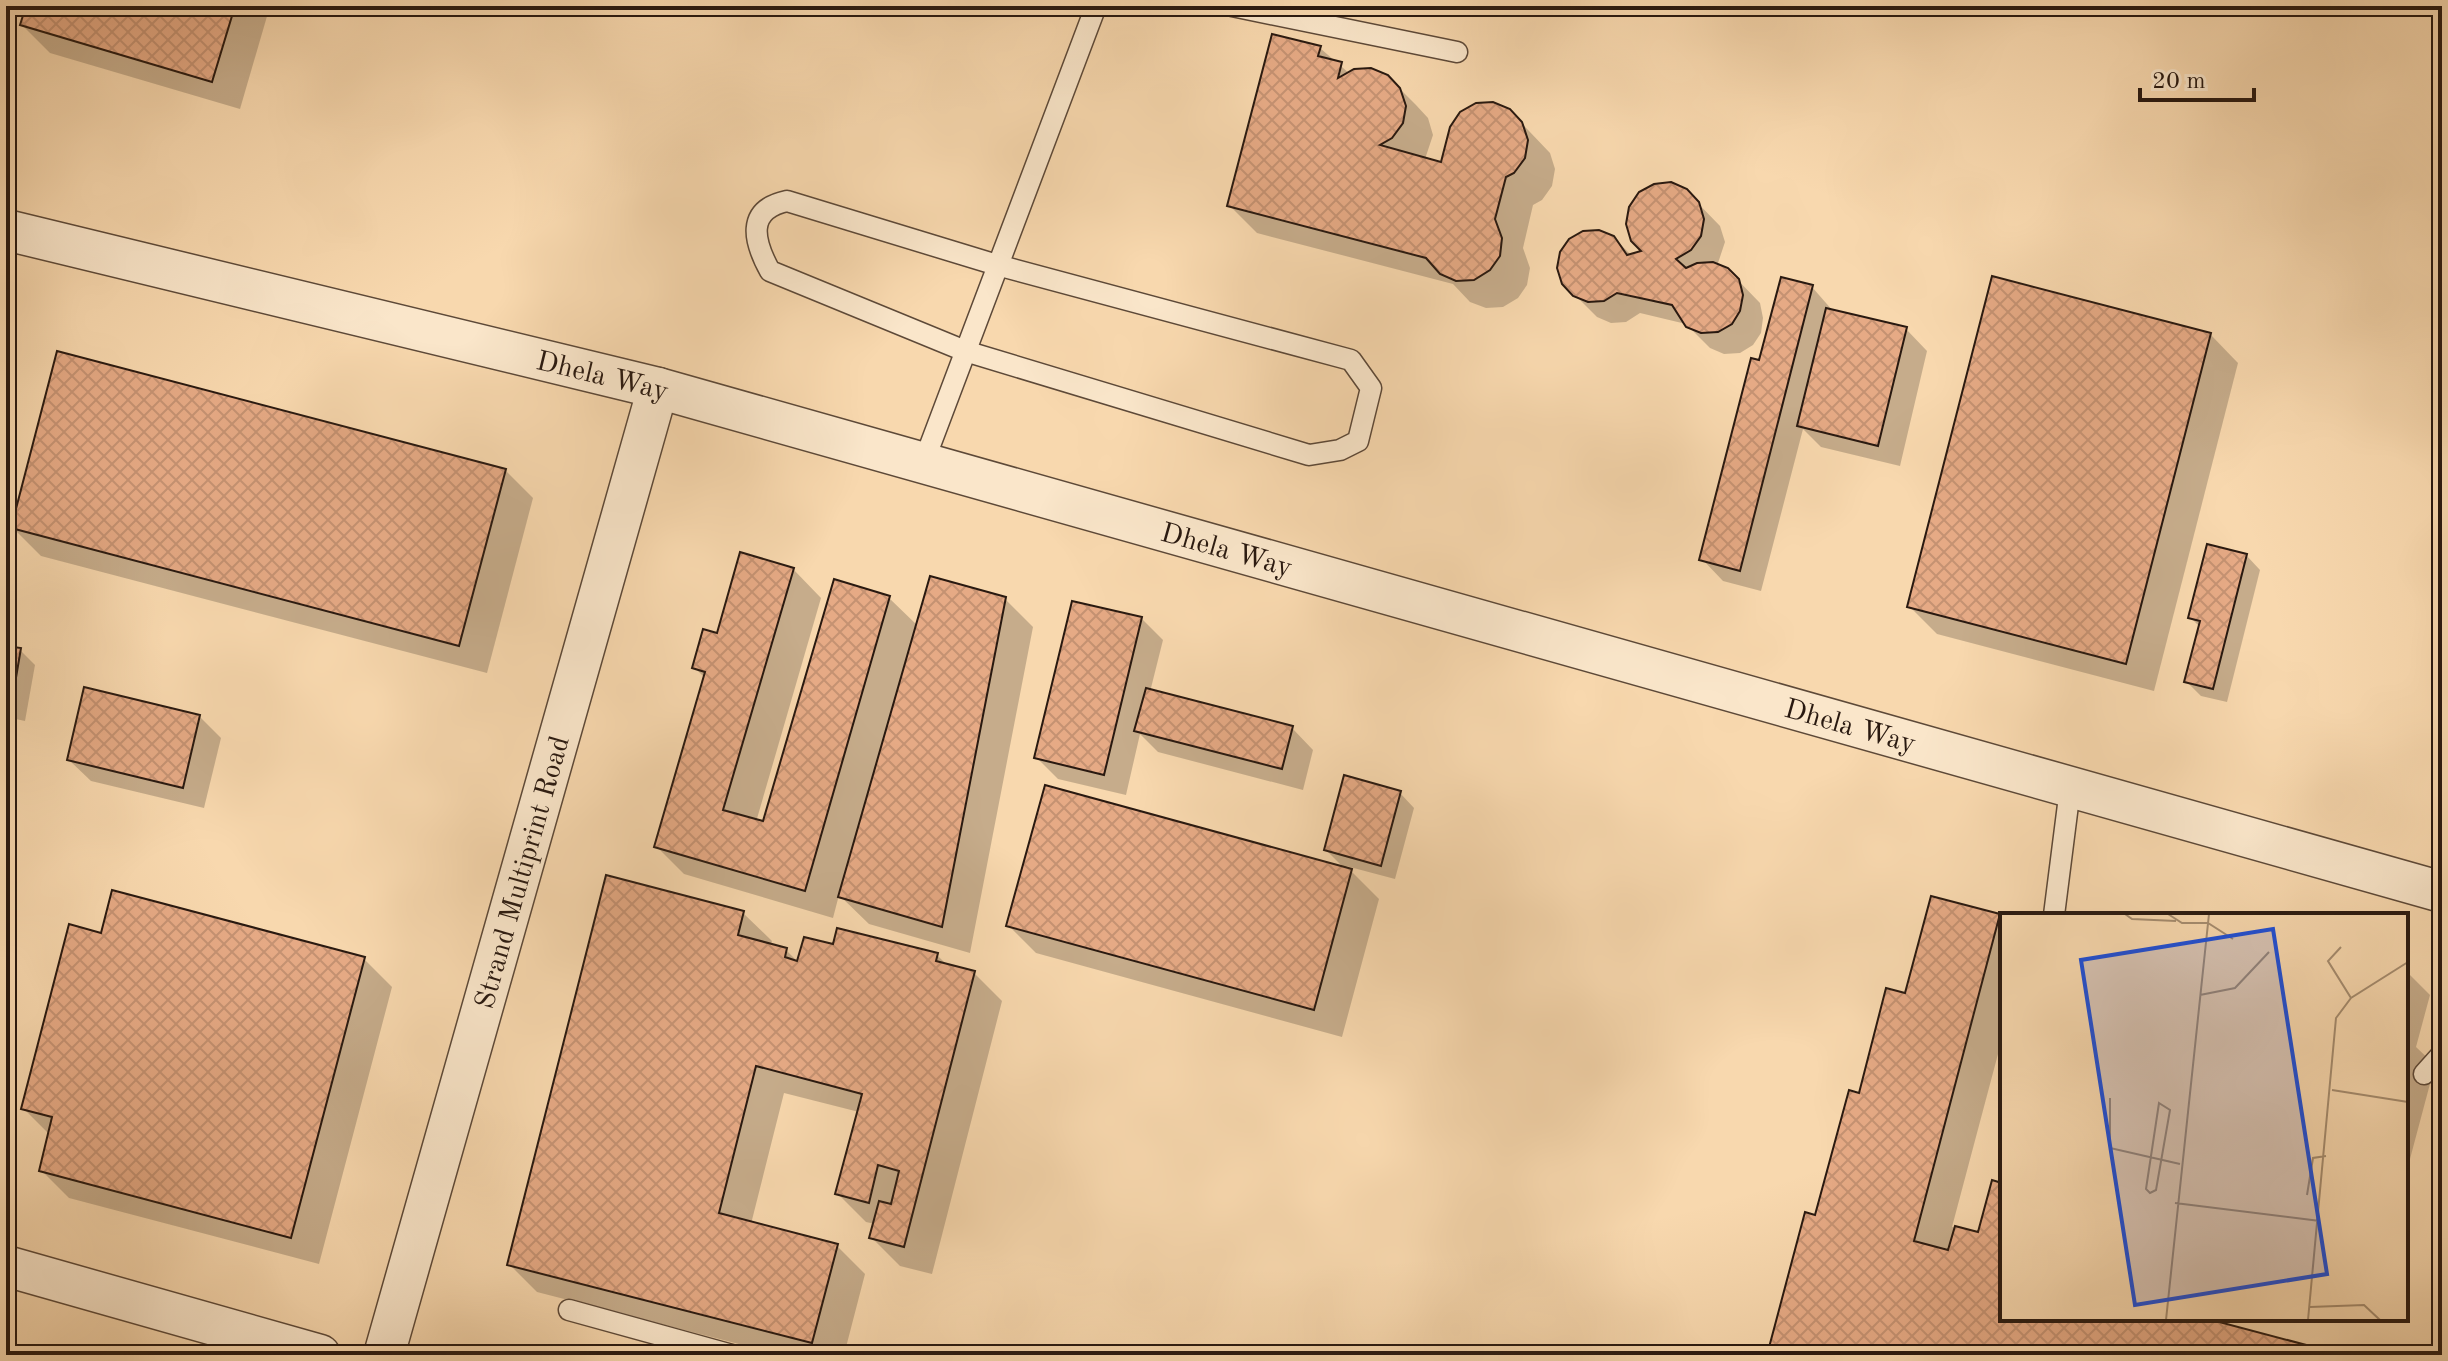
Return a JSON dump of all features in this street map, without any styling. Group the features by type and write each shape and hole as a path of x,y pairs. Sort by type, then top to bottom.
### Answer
{"street":[{"name":"Dhela Way","path":"6,230 658,388 2442,892"},
{"name":"Strand Multiprint Road","path":"384,1355 658,388"},
{"path":"6,1266 320,1355"}],"lane":[{"path":"923,464 1096,6"},
{"path":"1232,6 1457,52"},
{"path":"787,201 997,265 1351,360 1371,388 1358,441 1340,450 1309,455 965,351 770,271 759,251 756,227 762,212 773,204 787,201"},
{"path":"2054,913 2070,789"},
{"path":"2424,1074 2442,1054"},
{"path":"569,1310 732,1355"}],"building":[{"path":"26,6 235,6 212,82 20,25"},
{"path":"1272,34 1321,46 1318,56 1342,62 1338,78 1354,69 1371,68 1388,75 1400,88 1406,106 1403,123 1392,138 1380,145 1441,162 1450,127 1460,112 1476,103 1493,102 1510,109 1522,122 1528,140 1525,158 1514,173 1506,177 1495,219 1502,238 1500,256 1490,270 1474,280 1456,281 1440,274 1426,258 1227,206"},
{"path":"1671,182 1687,189 1699,202 1704,219 1701,236 1691,250 1676,259 1686,268 1697,263 1713,262 1728,268 1739,279 1743,295 1740,311 1732,324 1718,332 1701,333 1686,327 1672,305 1617,293 1604,301 1588,302 1573,296 1562,284 1557,268 1560,252 1569,239 1583,231 1599,230 1614,236 1627,255 1641,251 1631,241 1626,224 1629,207 1639,192 1654,184"},
{"path":"1992,276 2211,333 2126,664 1907,607"},
{"path":"1781,277 1813,285 1740,571 1699,560 1751,358 1759,360"},
{"path":"1826,308 1907,327 1878,446 1797,426"},
{"path":"57,351 506,469 459,646 11,528"},
{"path":"2207,544 2247,554 2213,689 2184,682 2200,621 2188,618"},
{"path":"740,552 794,568 723,810 763,821 834,579 890,596 805,891 654,847 705,672 692,668 703,629 717,633"},
{"path":"930,576 1006,597 942,927 838,897"},
{"path":"1072,601 1142,617 1104,775 1034,758"},
{"path":"6,646 21,648 11,707 6,706"},
{"path":"84,687 200,715 183,788 67,760"},
{"path":"1146,688 1293,726 1282,769 1134,731"},
{"path":"1344,775 1401,791 1381,866 1324,850"},
{"path":"1045,785 1352,869 1314,1010 1006,926"},
{"path":"606,875 744,911 738,935 787,948 785,957 797,961 804,937 833,944 837,928 938,953 936,961 975,971 904,1247 869,1238 879,1201 891,1204 899,1171 878,1165 869,1203 835,1194 862,1094 756,1066 719,1213 838,1244 812,1343 507,1265"},
{"path":"112,890 365,957 291,1238 39,1171 52,1117 21,1109 69,924 101,933"},
{"path":"1931,896 2000,914 1914,1241 1948,1250 1955,1226 1978,1232 1992,1180 2000,1182 2000,1321 2216,1321 2344,1355 1767,1355 1805,1212 1815,1215 1849,1090 1859,1093 1886,988 1905,993"}]}
